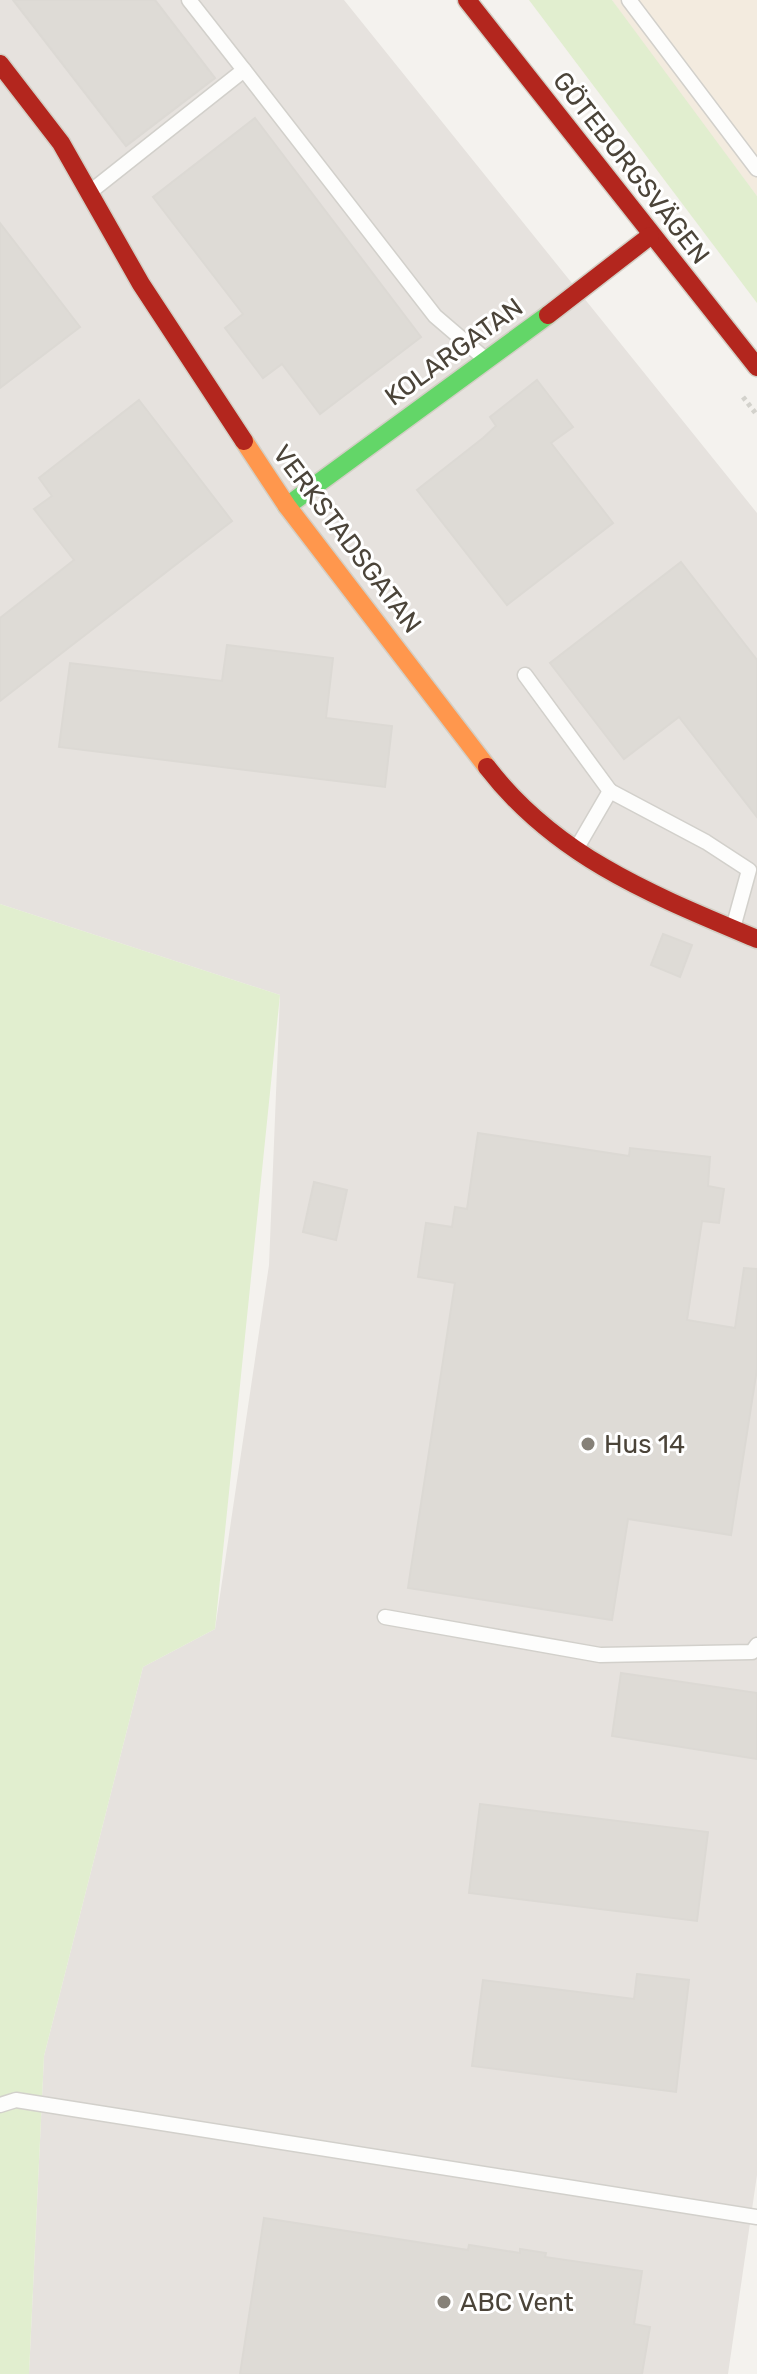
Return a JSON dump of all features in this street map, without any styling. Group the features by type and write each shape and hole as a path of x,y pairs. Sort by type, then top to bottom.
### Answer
{"street":[{"name":"GÖTEBORGSVÄGEN","path":"467,0 650,236 757,367"},
{"name":"VERKSTADSGATAN","path":"0,64 61,143 141,284 287,506 493,775 556,837 632,886 757,939"},
{"name":"KOLARGATAN","path":"287,506 488,361 650,236"}],"lane":[{"path":"189,0 435,316 488,361"},
{"path":"629,0 757,169"},
{"path":"89,192 244,70"},
{"path":"525,675 610,791 706,842 753,872 732,929"},
{"path":"576,850 610,791"},
{"path":"385,1617 600,1655 752,1652 757,1645"},
{"path":"0,2105 16,2100 757,2217"}],"shaded area":[{"path":"0,0 344,0 757,513 757,2175 728,2374 29,2374 44,2056 143,1667 215,1629 269,1265 280,995 0,904"},
{"path":"612,0 757,0 757,196 642,43"}],"green space":[{"path":"529,0 612,0 757,196 757,303"},
{"path":"0,904 280,995 215,1629 143,1667 44,2056 29,2374 0,2374"}],"building":[{"path":"13,0 155,0 215,78 126,146"},
{"path":"255,118 421,337 320,414 282,364 263,378 225,328 243,314 153,197"},
{"path":"0,223 80,327 0,388"},
{"path":"537,380 573,427 551,443 613,523 507,605 417,490 483,438 496,426 490,417"},
{"path":"139,400 232,521 0,701 0,618 74,560 34,509 52,496 39,478"},
{"path":"681,562 757,660 757,817 679,717 624,759 550,663"},
{"path":"227,645 333,658 326,718 392,726 385,787 59,747 70,663 222,681"},
{"path":"663,934 692,945 680,977 651,965"},
{"name":"Hus 14","path":"478,1133 629,1156 630,1148 710,1157 708,1186 724,1189 719,1223 702,1221 687,1320 735,1328 744,1268 757,1269 757,1369 731,1535 628,1519 612,1620 408,1588 455,1283 418,1277 426,1223 452,1227 455,1207 467,1209"},
{"path":"314,1182 347,1190 336,1240 303,1232"},
{"path":"621,1673 757,1693 757,1759 612,1736"},
{"path":"480,1804 708,1832 697,1921 469,1893"},
{"path":"637,1974 689,1980 676,2092 472,2066 483,1980 634,1999"},
{"name":"ABC Vent","path":"264,2218 468,2250 469,2245 520,2253 520,2249 546,2253 545,2257 642,2271 634,2324 650,2327 642,2374 240,2374"}],"traffic: fast":[{"path":"287,506 548,315"}],"traffic: slow":[{"path":"244,441 287,506 487,767"}],"traffic: jam":[{"path":"467,0 757,367"},
{"path":"0,64 61,143 141,284 244,441"},
{"path":"548,315 650,236"},
{"path":"487,767 515,799 576,850 645,890 757,939"}],"place":[{"name":"Hus 14","path":"588,1444"},
{"name":"ABC Vent","path":"444,2302"}]}
